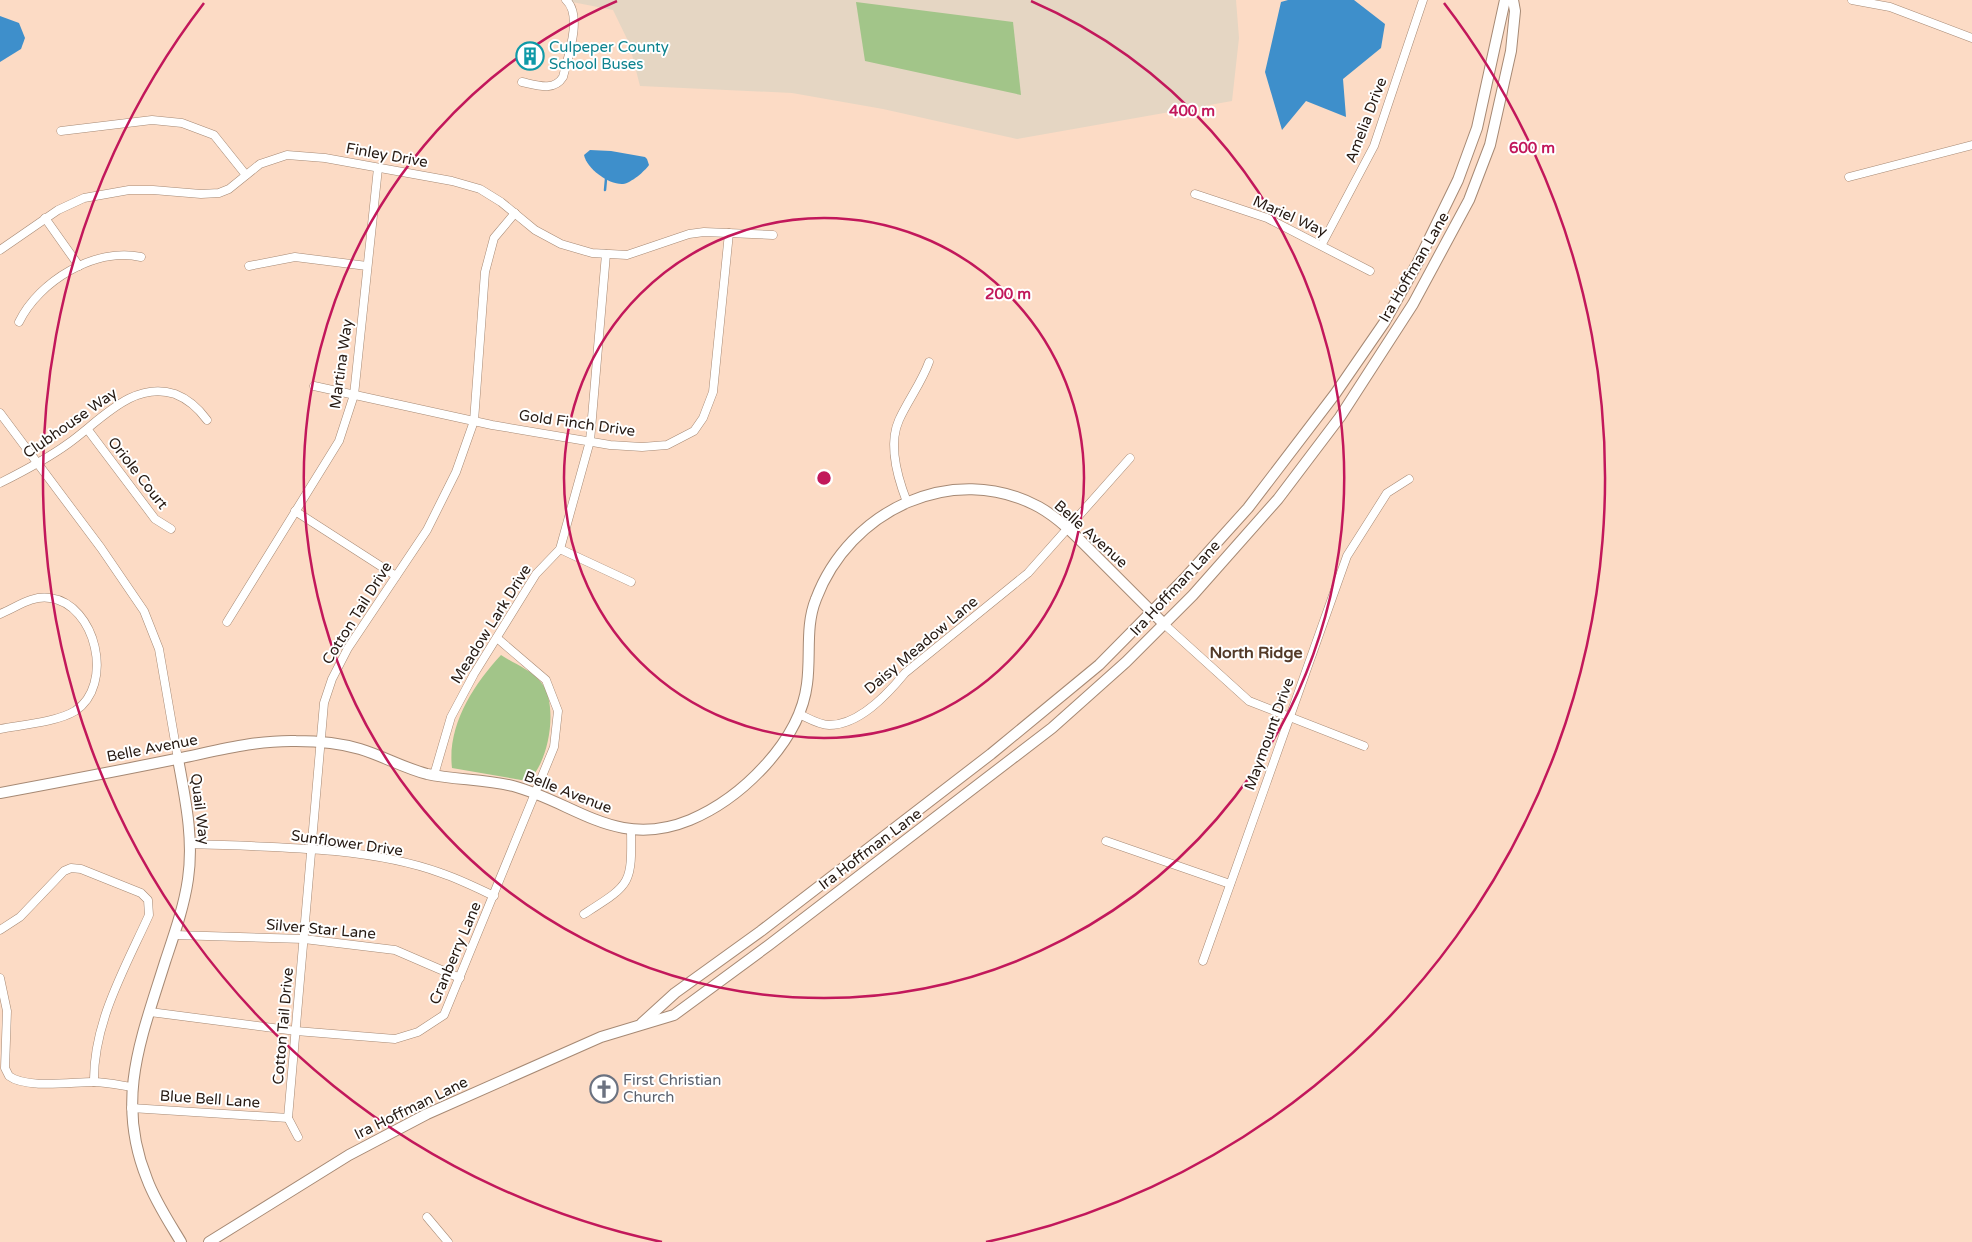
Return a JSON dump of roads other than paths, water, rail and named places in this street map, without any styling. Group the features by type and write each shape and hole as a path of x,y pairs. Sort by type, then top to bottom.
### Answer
{"main road":[{"name":"Ira Hoffman Lane","path":"639,1025 675,993 761,931 991,754 1099,665 1184,579 1248,508 1335,394 1393,308 1418,262 1458,180 1481,112 1505,0"},
{"name":"Ira Hoffman Lane","path":"209,1242 366,1145 427,1114 601,1038 674,1015 770,945 1052,728 1164,624 1193,595 1278,499 1340,417 1413,304 1469,200 1490,146 1511,51 1515,11 1513,0"},
{"name":"Belle Avenue","path":"0,793 244,744 269,741 320,742 358,748 401,766 434,775 503,784 535,794 594,820 631,829 652,829 677,824 710,809 765,766 785,741 799,714 807,684 812,612 829,570 848,543 876,519 907,502 950,490 971,490 1001,494 1036,506 1068,529 1164,624"},
{"name":"Quail Way","path":"178,758 190,844 188,878 174,934 134,1068 131,1087 131,1108 134,1140 147,1180 181,1242"}],"street":[{"path":"522,82 551,87 561,82 564,77 575,21 572,7 566,0"},
{"name":"Amelia Drive","path":"1322,244 1374,146 1423,0"},
{"path":"1852,0 1890,8 1972,38"},
{"path":"61,131 152,120 182,123 214,135 246,175"},
{"path":"1849,177 1972,145"},
{"name":"Finley Drive","path":"0,250 72,202 100,194 153,190 201,194 219,193 229,189 260,164 287,156 325,158 452,181 480,190 515,213 535,230 561,244 592,253 628,254 689,234 773,235"},
{"name":"Martina Way","path":"227,622 340,441 354,395 378,168"},
{"name":"Mariel Way","path":"1195,194 1267,218 1322,244 1370,271"},
{"name":"Cotton Tail Drive","path":"288,1118 324,703 332,679 348,648 428,530 456,472 474,421 485,272 494,238 515,213"},
{"path":"46,218 79,266"},
{"name":"Gold Finch Drive","path":"314,386 474,421 590,441 642,447 667,445 694,431 703,418 712,392 729,233"},
{"path":"19,322 24,312 38,296 79,266 105,256 117,254 141,257"},
{"name":"Meadow Lark Drive","path":"434,775 451,717 474,674 536,574 560,549 590,441 606,254"},
{"path":"249,266 295,256 367,266"},
{"path":"907,502 899,482 895,450 898,422 925,374 929,362"},
{"name":"Clubhouse Way","path":"0,483 38,464 88,430 126,399 141,393 156,391 172,394 187,400 207,420"},
{"name":"Quail Way","path":"0,413 101,548 144,611 159,649 178,758"},
{"name":"Oriole Court","path":"88,430 155,519 171,529"},
{"name":"Daisy Meadow Lane","path":"799,714 827,725 846,723 890,691 905,673 943,640 1028,573 1130,458"},
{"name":"Maymount Drive","path":"1203,961 1351,548 1387,493 1409,479"},
{"path":"296,512 396,576"},
{"path":"560,549 630,582"},
{"path":"0,614 31,599 41,597 60,600 69,604 81,615 90,635 98,669 90,696 75,711 40,721 0,728"},
{"name":"Belle Avenue","path":"1164,624 1243,696 1258,705 1364,746"},
{"name":"Cranberry Lane","path":"150,1012 296,1031 395,1039 418,1032 444,1014 554,747 558,711 546,680 497,638"},
{"path":"584,914 614,895 627,882 632,867 631,829"},
{"path":"1106,841 1230,884"},
{"name":"Sunflower Drive","path":"190,844 311,849 389,860 440,872 494,896"},
{"path":"0,930 20,917 64,871 70,868 81,869 141,893 148,900 149,915 100,1031 95,1055 94,1082"},
{"name":"Silver Star Lane","path":"174,934 304,939 395,950 460,978"},
{"path":"0,978 7,1011 5,1068 8,1076 17,1081 42,1083 94,1082 131,1087"},
{"name":"Blue Bell Lane","path":"131,1108 288,1118"},
{"path":"288,1118 298,1137"},
{"path":"427,1217 448,1242"}],"water":[{"path":"1288,0 1354,0 1385,24 1381,48 1343,79 1346,117 1306,101 1282,130 1265,72 1281,2"},
{"path":"0,16 19,23 25,38 21,49 0,62"},
{"path":"590,150 611,151 645,157 649,165 630,181 617,184 605,179 589,166 584,155"}],"waterway":[{"path":"605,190 606,179"}],"place":[{"name":"Culpeper County School Buses","path":"530,56"},
{"name":"First Christian Church","path":"604,1089"}],"district":[{"name":"North Ridge","path":"1256,652"}]}
